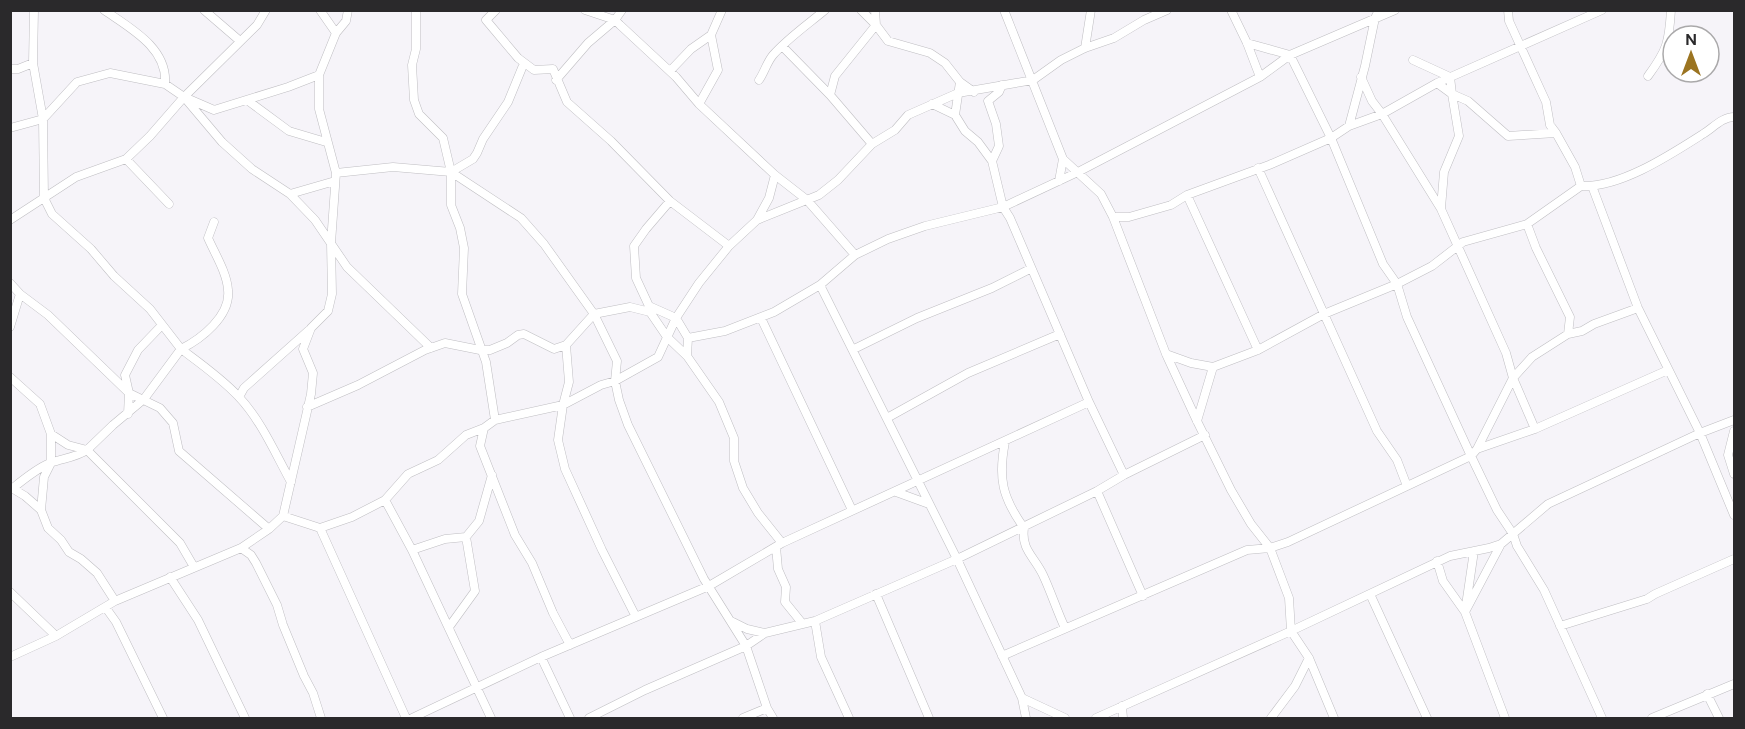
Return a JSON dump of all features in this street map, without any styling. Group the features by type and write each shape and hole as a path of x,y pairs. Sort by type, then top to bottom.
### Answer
{"street":[{"path":"34,10 33,63 43,119 44,198 52,214 150,309 181,349 239,397 265,434 291,482"},
{"path":"105,10 142,36 155,51 166,75 165,84"},
{"path":"204,10 240,41"},
{"path":"10,220 76,177 126,159 150,136 184,97 257,25 267,10"},
{"path":"320,10 336,33"},
{"path":"239,397 244,388 328,311 332,294 331,243 335,177 319,109 319,75 336,33 346,21 348,10"},
{"path":"416,10 416,49 412,65 414,100 419,114 443,138 451,172 451,205 460,228 464,248 462,294 486,362 495,420"},
{"path":"496,10 486,20 524,63 534,70 553,69 567,102 611,141 670,201 729,246"},
{"path":"577,11 585,10 615,20 670,71 699,104 775,175 807,200 855,255"},
{"path":"556,80 588,43 615,20 622,10"},
{"path":"670,71 691,49 711,35 722,10"},
{"path":"759,80 772,56 791,37 825,10"},
{"path":"861,10 888,41 930,53 945,63 960,82 974,92"},
{"path":"830,95 835,76 876,25 875,10"},
{"path":"1004,10 1063,159 1101,194 1113,217 1166,354 1197,421 1231,490 1251,524 1270,548 1289,598 1291,631 1310,658 1334,718"},
{"path":"1085,48 1091,10"},
{"path":"757,220 819,195 838,180 872,144 895,130 908,115 958,93 1033,80 1061,60 1085,48 1114,38 1144,20 1167,10"},
{"path":"1231,10 1260,77"},
{"path":"688,338 725,331 774,312 820,285 855,255 888,239 925,226 1003,207 1078,172 1260,77 1290,55 1377,14 1395,10"},
{"path":"1508,10 1509,21 1546,102 1550,125 1575,166 1581,186"},
{"path":"1113,217 1139,215 1171,205 1187,195 1331,138 1349,126 1382,114 1437,83 1521,48 1602,10"},
{"path":"1648,76 1664,54 1670,33 1671,10"},
{"path":"1349,126 1377,14"},
{"path":"699,104 717,70 711,35"},
{"path":"1247,44 1290,55 1331,138 1383,264 1397,284 1407,317 1471,456 1497,510 1544,590 1602,718"},
{"path":"783,47 830,95 872,144"},
{"path":"1413,60 1450,78"},
{"path":"10,69 18,69 33,63"},
{"path":"451,172 473,159 508,102 524,63"},
{"path":"10,128 43,119 77,82 110,73 165,84 184,97 214,110 319,75"},
{"path":"1361,77 1372,101 1441,209 1506,353 1513,378 1535,429"},
{"path":"1441,209 1444,172 1459,136 1450,78"},
{"path":"955,115 960,82"},
{"path":"1437,83 1468,102 1508,135 1517,137 1556,134"},
{"path":"992,161 999,146 996,124 988,102 999,92 1002,85"},
{"path":"184,97 229,149 252,169 290,194 315,220 347,267 431,348"},
{"path":"247,100 289,131 326,142"},
{"path":"933,104 955,115 965,131 978,142 992,161 1003,207 1010,218 1089,402 1124,475"},
{"path":"1166,354 1213,368 1258,350 1324,314 1432,267 1458,245 1527,224 1581,186 1592,186 1639,172 1704,134 1727,117 1734,117"},
{"path":"126,159 170,204"},
{"path":"1059,181 1063,159"},
{"path":"290,194 335,177 393,166 451,172 521,218 594,314 617,361 615,381 619,400 639,449 709,586 746,646 767,708 773,718"},
{"path":"1258,168 1377,431 1397,460 1407,486"},
{"path":"283,516 320,528 352,517 385,500 408,474 438,460 466,435 484,428 495,420 562,405 601,385 615,381 658,357 676,318 699,283 729,246 757,220 769,198 775,175"},
{"path":"1592,186 1638,308 1700,433 1734,514"},
{"path":"1187,195 1258,350"},
{"path":"670,201 634,246 636,278 650,306 676,318 688,338 687,356"},
{"path":"41,510 12,487 51,463 77,457 87,450 144,399 181,349 196,342 211,329 226,305 229,291 208,238 214,222"},
{"path":"1527,224 1536,248 1570,316 1568,334"},
{"path":"854,349 917,318 992,288 1030,268"},
{"path":"10,283 20,294 48,315 129,393 160,408 173,423 179,451 269,529"},
{"path":"820,285 957,559 1022,698 1026,718"},
{"path":"10,327 20,294"},
{"path":"307,407 445,343 490,350 524,334 554,349 566,345 594,314 630,307 650,312 667,337 687,356 719,402 734,438 734,461 743,488 779,545 778,568 786,587 785,602 802,623"},
{"path":"1002,656 1143,597 1247,550 1270,548 1288,542 1445,466 1471,456 1477,449 1513,378 1532,357 1568,334 1582,331 1594,324 1638,308"},
{"path":"761,318 852,510"},
{"path":"128,414 129,393 125,375 138,350 162,325"},
{"path":"10,657 56,636 115,601 241,548 269,529 283,516 311,394 313,373 303,349 311,328"},
{"path":"887,417 968,374 1060,334"},
{"path":"566,345 569,382 562,405 558,440 565,470 636,617"},
{"path":"1197,421 1213,368"},
{"path":"1477,449 1535,429 1668,370"},
{"path":"10,377 40,404 51,434 51,463 44,477 41,510 48,528 61,540 69,552 97,573 115,601"},
{"path":"412,718 541,657 709,586 779,545 1089,402"},
{"path":"1465,612 1501,544 1548,504 1700,433 1734,420"},
{"path":"484,428 480,446 515,535 532,563 570,645"},
{"path":"1734,431 1728,455 1734,474"},
{"path":"51,434 68,445 87,450 180,543 194,567"},
{"path":"589,718 645,690 746,646 765,633 815,621 957,559 1024,528 1205,435"},
{"path":"1005,441 1000,468 1002,483 1012,511 1024,528 1025,548 1042,573 1065,628"},
{"path":"412,550 445,539 466,537 479,521 492,475"},
{"path":"1097,491 1143,597"},
{"path":"896,492 929,504"},
{"path":"385,500 412,550 491,718"},
{"path":"320,528 406,718"},
{"path":"449,627 475,591 466,537"},
{"path":"1096,718 1291,631 1437,561 1501,544"},
{"path":"241,548 251,555 277,605 321,718"},
{"path":"1465,612 1474,551"},
{"path":"1560,626 1647,599 1734,559"},
{"path":"1437,561 1443,581 1465,612 1505,718"},
{"path":"170,577 198,620 245,718"},
{"path":"10,592 56,636"},
{"path":"876,594 929,718"},
{"path":"1370,594 1427,718"},
{"path":"106,608 116,622 163,718"},
{"path":"731,620 747,629 765,633"},
{"path":"815,621 821,657 849,718"},
{"path":"541,657 570,718"},
{"path":"1271,718 1295,686 1310,658"},
{"path":"1652,718 1734,684"},
{"path":"1707,694 1719,718"},
{"path":"1022,698 1065,718"},
{"path":"1122,706 1123,718"},
{"path":"743,718 767,708"}]}
